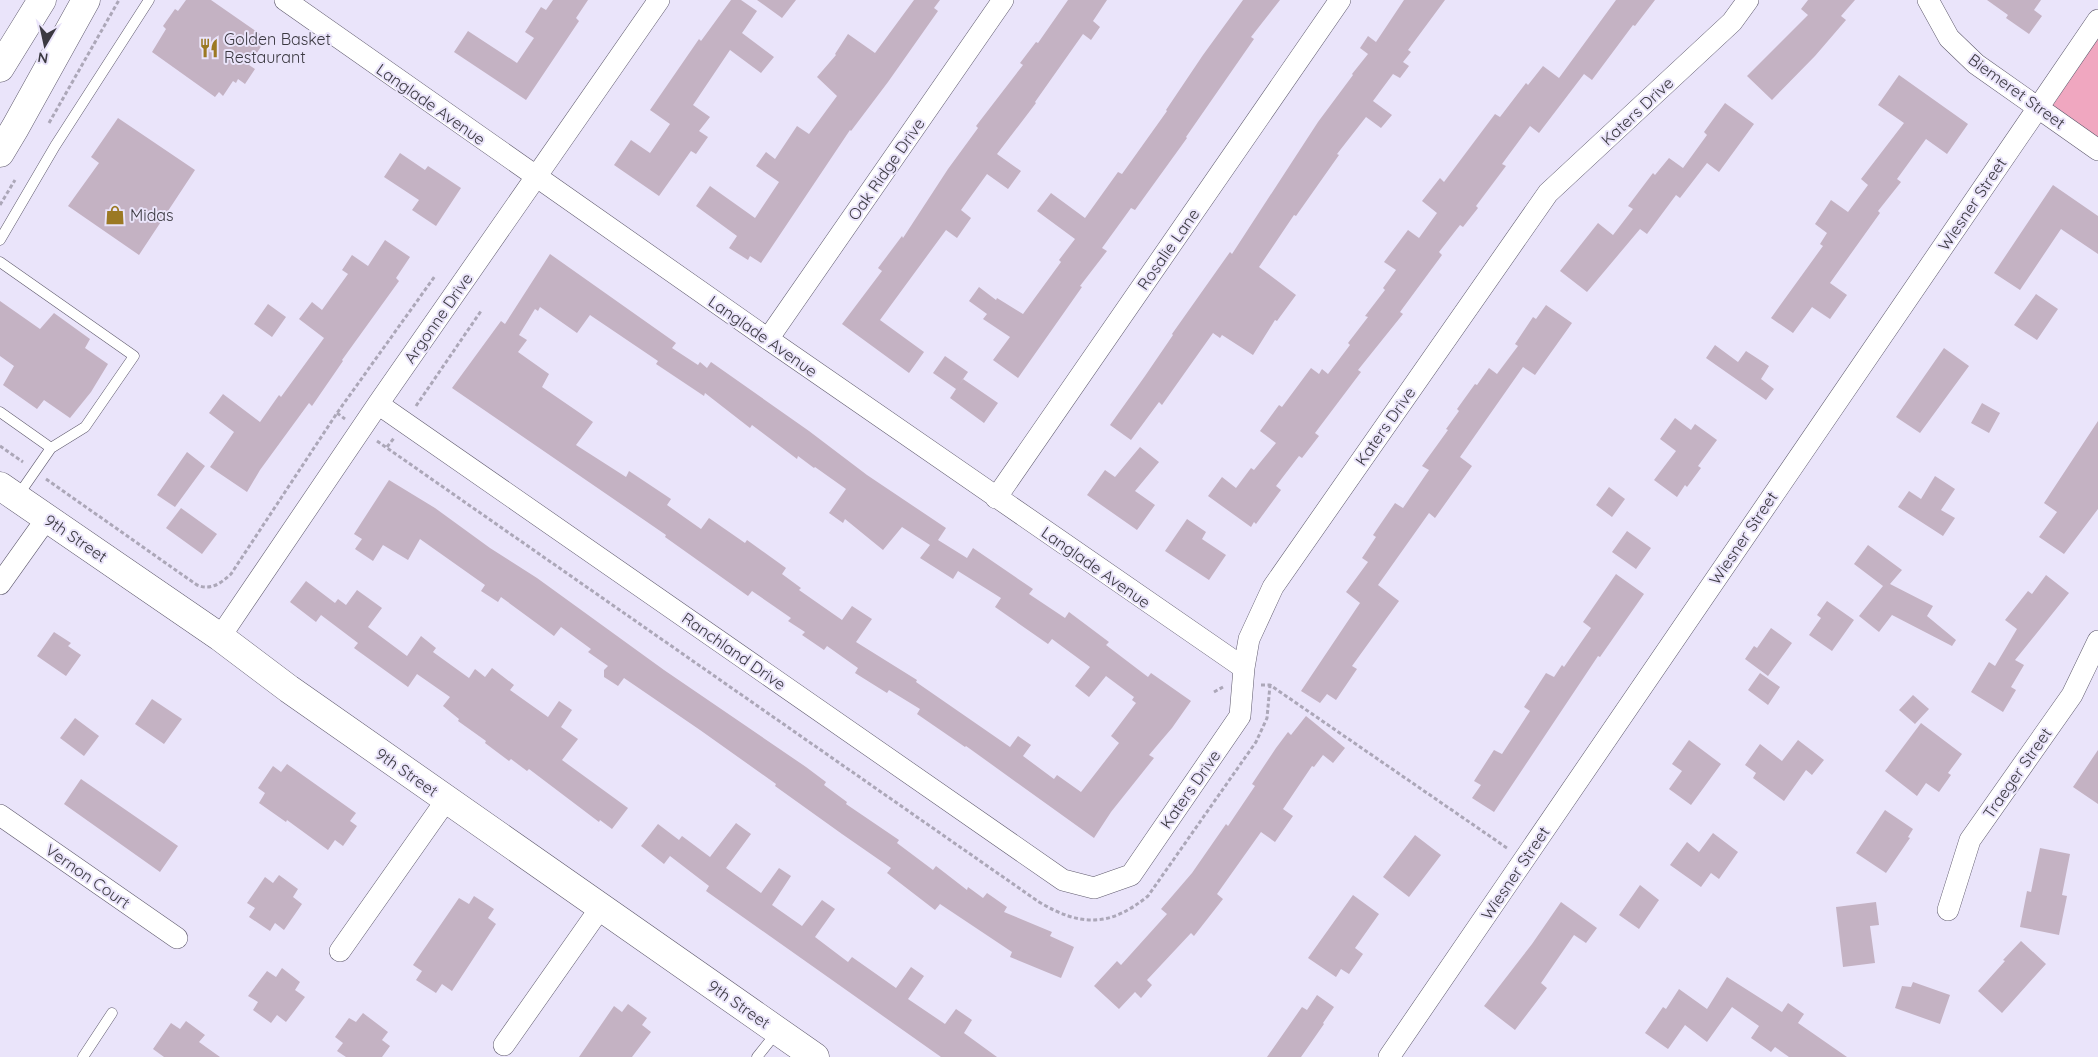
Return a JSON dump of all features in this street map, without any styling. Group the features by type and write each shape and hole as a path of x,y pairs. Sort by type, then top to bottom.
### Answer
{"street":[{"path":"0,68 42,0"},
{"path":"0,153 16,128 86,0"},
{"name":"Langlade Avenue","path":"286,0 996,498 1243,677"},
{"name":"Argonne Drive","path":"220,637 378,404 659,0"},
{"name":"Oak Ridge Drive","path":"768,339 1004,0"},
{"name":"Rosalie Lane","path":"996,498 1340,0"},
{"name":"Katers Drive","path":"1094,888 1131,875 1240,716 1243,677 1249,639 1273,587 1548,194 1732,22 1748,0"},
{"name":"Biemeret Street","path":"1928,0 1949,38 1976,64 2098,150"},
{"name":"Wiesner Street","path":"1389,1057 2098,20"},
{"name":"Ranchland Drive","path":"378,404 1063,880 1094,888"},
{"name":"9th Street","path":"8,492 220,637 297,695 815,1057"},
{"path":"0,584 47,518"},
{"name":"Traeger Street","path":"1948,910 1970,840 2072,695 2098,641"},
{"path":"340,951 447,799"},
{"name":"Vernon Court","path":"0,815 177,938"},
{"path":"504,1045 600,907"}],"lane":[{"path":"0,240 55,146 149,0"},
{"path":"0,262 134,356 85,427 51,448 35,471 8,492"},
{"path":"0,412 51,448"},
{"path":"83,1057 112,1013"},
{"path":"757,1057 778,1031"}],"path":[{"path":"45,131 119,0"},
{"path":"0,205 20,172"},
{"path":"0,446 197,585 202,587 215,586 230,574 337,413 436,276"},
{"path":"387,448 481,311"},
{"path":"1214,692 1243,677 1270,685 1524,860"}],"shaded area":[{"path":"2098,20 2098,150 2038,108"}],"building":[{"path":"186,0 211,0 260,34 258,38 264,42 249,65 255,69 245,84 238,79 236,83 233,81 223,96 219,92 215,97 152,52 166,29 163,26 175,9 178,11"},
{"path":"553,0 588,0 576,18 579,21 526,100 454,52 468,31 517,63 534,38 525,32 541,7 546,10"},
{"path":"731,0 741,0 757,11 742,33 774,57 761,73 730,50 693,105 710,117 699,131 708,137 696,154 691,151 659,196 614,165 631,140 650,153 670,124 650,110 699,39 701,41"},
{"path":"757,0 796,0 782,18"},
{"path":"914,0 940,0 934,8 938,11 888,82 850,130 761,263 750,256 748,260 729,248 737,236 696,206 710,186 755,218 779,182 756,166 766,152 775,159 797,126 809,134 837,96 817,77 836,55 848,34 875,53"},
{"path":"1068,0 1107,0 1093,21 1100,27 1091,40 1083,34 1036,103 997,154 1021,171 1008,189 987,174 961,210 971,218 957,238 946,230 880,320 924,352 909,373 842,324 882,271 878,268 902,236 903,238 948,169 978,128 976,126 1023,65 1020,63 1036,42 1038,43"},
{"path":"1243,0 1280,0 1251,37 1254,39 1187,138 1135,210 1131,208 1102,248 1107,251 1080,286 1082,287 1018,378 993,360 1010,337 983,319 987,314 969,301 979,287 996,300 997,298 1023,314 1061,262 1059,260 1075,239 1037,211 1051,193 1085,218 1118,172 1122,174"},
{"path":"1404,0 1445,0 1408,50 1411,52 1403,62 1409,66 1400,78 1393,74 1373,101 1392,115 1381,128 1366,117 1337,154 1339,155 1296,216 1294,215 1259,267 1296,295 1277,321 1275,320 1253,355 1222,335 1220,338 1213,333 1162,405 1159,402 1131,440 1110,425 1230,252 1232,254 1318,122 1368,54 1360,48 1368,36 1376,42"},
{"path":"1616,0 1655,0 1635,26 1633,25 1592,80 1584,74 1539,133 1530,126 1502,164 1506,166 1476,206 1478,208 1463,227 1460,225 1439,252 1442,255 1400,312 1403,314 1358,370 1361,372 1315,433 1319,436 1302,458 1299,456 1276,486 1281,490 1256,524 1254,522 1251,527 1208,496 1222,477 1236,488 1251,468 1254,470 1276,443 1260,431 1279,405 1282,407 1311,368 1319,374 1322,369 1328,374 1350,345 1348,343 1368,317 1365,316 1385,290 1383,288 1396,270 1384,262 1408,230 1419,238 1437,213 1422,201 1440,178 1444,182 1495,114 1500,117 1526,83 1528,85 1543,66 1559,78"},
{"path":"1808,0 1855,0 1841,16 1846,20 1815,56 1772,100 1747,76 1808,15 1801,9"},
{"path":"1987,0 2041,0 2034,10 2042,16 2029,34 2006,18 2008,15"},
{"path":"1899,75 1968,124 1947,154 1926,139 1897,179 1901,182 1878,211 1880,213 1830,283 1847,295 1830,319 1812,307 1793,333 1771,318 1823,246 1820,244 1827,233 1815,224 1831,200 1848,212 1868,185 1861,179 1904,123 1878,105"},
{"path":"1725,103 1754,124 1719,172 1707,163 1680,198 1676,195 1647,234 1640,229 1587,292 1560,271 1598,223 1613,235 1633,209 1628,206 1653,173 1655,175 1669,158 1683,168 1707,135 1704,132"},
{"path":"118,118 195,170 139,255 68,206 99,163 91,157"},
{"path":"400,153 425,170 428,166 461,188 436,226 412,210 419,200 384,177"},
{"path":"2053,185 2098,216 2098,254 2061,229 2020,290 1994,273"},
{"path":"385,240 410,257 396,278 399,281 342,360 312,406 309,403 260,470 247,492 210,467 234,432 209,413 223,394 260,422 279,395 281,397 324,338 299,319 312,302 322,310 348,274 342,270 352,255 368,266"},
{"path":"550,254 676,343 672,348 698,365 700,362 707,368 711,362 809,431 867,475 946,528 938,540 967,558 973,548 1033,589 1029,594 1065,618 1069,612 1109,642 1106,645 1148,677 1151,673 1191,701 1172,728 1149,755 1154,758 1111,812 1094,838 966,746 917,714 920,709 889,690 887,693 855,673 858,668 827,646 824,650 802,635 805,632 788,621 791,618 752,591 748,596 665,537 666,535 452,388 501,321 505,324","holes":["540,307 577,333 590,315 658,361 656,364 704,396 705,393 750,428 752,425 797,459 798,456 815,467 846,489 829,513 843,523 845,519 883,550 902,527 930,545 920,558 953,579 958,571 1001,598 995,607 1048,644 1052,639 1090,667 1075,686 1089,697 1106,676 1134,697 1132,700 1136,703 1111,736 1119,743 1081,792 1057,775 1054,779 1023,756 1031,745 1018,736 1010,747 916,682 917,680 856,642 872,619 852,606 842,620 799,590 801,588 782,574 786,568 747,540 745,543 709,518 701,529 667,505 671,499 629,471 626,477 576,445 593,422 542,387 549,374 518,352 527,340 519,335 535,309 538,311"]},
{"path":"2036,294 2058,309 2037,340 2014,325"},
{"path":"0,301 40,329 54,313 90,339 85,348 108,364 91,392 70,418 44,400 37,409 3,385 14,366 0,356"},
{"path":"268,304 286,317 272,337 254,324"},
{"path":"1546,305 1572,323 1535,375 1523,367 1460,457 1472,466 1435,518 1429,513 1378,585 1399,601 1352,666 1357,669 1336,700 1327,694 1320,703 1301,691 1360,603 1346,592 1368,562 1362,558 1376,537 1373,535 1395,503 1403,508 1429,470 1422,466 1448,430 1446,429 1459,411 1457,409 1475,384 1477,385 1489,368 1497,374 1518,346 1515,344 1533,317 1536,319"},
{"path":"1715,345 1738,362 1746,351 1769,366 1761,379 1774,389 1766,400 1706,358"},
{"path":"1944,348 1969,366 1920,433 1896,417"},
{"path":"945,356 968,372 963,379 998,403 984,423 950,398 956,389 933,373"},
{"path":"1982,403 2000,413 1989,433 1971,423"},
{"path":"1675,418 1691,430 1695,424 1717,440 1698,466 1701,468 1677,497 1654,480 1676,451 1660,439"},
{"path":"2098,421 2098,509 2064,554 2039,537 2057,512 2044,503"},
{"path":"1140,447 1159,462 1135,491 1155,505 1137,530 1087,495 1105,470 1115,477"},
{"path":"187,452 205,466 175,507 157,495"},
{"path":"1935,476 1955,489 1941,510 1955,518 1943,536 1898,507 1909,491 1921,499"},
{"path":"389,480 435,508 490,548 537,578 664,670 806,767 826,782 824,785 847,802 846,804 899,840 897,843 933,870 936,866 967,890 968,887 983,898 987,893 1007,907 1004,912 1052,932 1050,936 1074,947 1061,978 1010,957 1012,952 940,904 935,910 887,873 891,868 700,730 624,678 618,686 604,677 604,670 608,666 588,652 591,649 561,627 554,636 501,597 498,602 481,591 485,585 420,539 408,560 383,545 373,561 355,549 362,539 354,534"},
{"path":"1609,487 1625,499 1612,517 1596,505"},
{"path":"181,508 217,534 202,554 166,528"},
{"path":"1187,519 1206,532 1202,539 1226,555 1209,580 1165,551"},
{"path":"1627,531 1651,548 1636,569 1612,552"},
{"path":"1868,545 1902,570 1890,584 1933,606 1927,616 1956,640 1952,646 1892,615 1879,632 1859,616 1883,586 1854,564"},
{"path":"1616,574 1644,594 1600,657 1598,656 1494,812 1472,798 1481,785 1474,781 1494,750 1502,754 1530,711 1524,707 1546,673 1554,677 1562,665 1564,667 1591,628 1583,622"},
{"path":"2046,575 2069,593 2015,660 2024,665 2011,687 2016,690 2003,712 1971,692 1989,662 1995,666 2017,629 2005,620 2028,591 2032,594"},
{"path":"306,581 335,603 338,599 346,605 357,590 382,608 368,627 407,656 421,636 436,648 433,652 469,678 475,669 485,677 492,668 514,685 510,690 548,717 559,701 572,710 561,727 578,739 562,760 628,808 612,829 600,820 599,822 529,769 527,771 511,759 509,761 485,743 486,741 458,721 459,719 443,706 450,697 417,674 408,687 354,648 358,643 321,615 316,622 290,602"},
{"path":"1827,601 1854,620 1832,651 1809,635 1821,618 1817,615"},
{"path":"1771,628 1792,643 1768,676 1745,659 1754,646 1757,648"},
{"path":"54,632 71,643 68,646 81,655 66,676 37,656"},
{"path":"1760,673 1780,687 1768,705 1748,690"},
{"path":"1913,695 1929,709 1915,724 1899,710"},
{"path":"152,699 182,719 164,744 135,724"},
{"path":"1306,716 1345,748 1333,763 1323,755 1314,767 1312,766 1283,809 1293,816 1275,842 1261,832 1217,894 1223,899 1194,936 1191,933 1147,980 1152,985 1141,998 1135,992 1119,1009 1094,986 1117,961 1121,965 1167,914 1161,909 1192,873 1226,824 1228,826 1255,786 1252,784 1288,732 1291,735"},
{"path":"75,718 99,736 84,756 60,738"},
{"path":"1921,723 1962,754 1948,773 1951,775 1939,792 1926,783 1917,796 1885,771"},
{"path":"1689,740 1721,764 1691,805 1669,789 1682,771 1672,764"},
{"path":"1798,740 1824,760 1812,775 1806,770 1784,801 1753,778 1756,773 1745,765 1760,744 1782,761"},
{"path":"2098,750 2098,804 2073,787"},
{"path":"287,764 356,813 350,821 357,826 343,846 335,840 328,850 287,820 286,822 259,803 265,793 258,788 273,766 281,772"},
{"path":"81,779 178,846 160,872 64,804"},
{"path":"1885,810 1913,829 1908,837 1910,838 1886,873 1856,853"},
{"path":"736,823 751,834 726,868 761,893 779,868 791,876 772,905 802,926 822,900 835,909 815,937 848,962 852,957 896,988 911,967 924,976 908,999 945,1024 956,1009 972,1020 964,1033 997,1057 941,1057 706,891 709,886 670,856 664,864 641,846 658,824 679,840 682,836 710,857"},
{"path":"1713,833 1738,852 1719,879 1711,873 1701,887 1670,865 1687,842 1699,852"},
{"path":"1415,835 1441,855 1409,897 1383,877"},
{"path":"2040,848 2070,854 2062,895 2067,896 2059,935 2020,927 2027,891 2031,892"},
{"path":"279,875 298,889 293,897 302,904 284,930 275,923 270,931 249,917 255,908 247,903 265,877 273,883"},
{"path":"1640,885 1659,900 1639,929 1619,915"},
{"path":"1353,895 1379,914 1355,948 1363,954 1349,974 1341,969 1336,977 1308,958"},
{"path":"474,896 494,909 488,918 496,924 452,991 442,984 436,993 416,980 422,971 413,965 459,898 469,904"},
{"path":"1561,902 1597,928 1586,943 1574,935 1541,983 1547,988 1515,1030 1484,1006 1532,944"},
{"path":"1876,902 1879,925 1870,926 1875,963 1843,967 1836,907"},
{"path":"2021,941 2046,964 2002,1013 1978,991"},
{"path":"282,968 300,982 295,990 305,997 286,1022 277,1015 271,1023 253,1010 258,1002 248,996 267,971 276,977"},
{"path":"1727,977 1782,1012 1788,1003 1804,1014 1798,1023 1847,1057 1789,1057 1775,1047 1771,1052 1751,1038 1759,1026 1732,1007 1707,1042 1685,1025 1668,1049 1645,1033 1663,1007 1666,1009 1679,989 1707,1009"},
{"path":"1913,982 1950,995 1940,1024 1895,1008 1902,986 1911,987"},
{"path":"1317,995 1334,1007 1301,1057 1267,1057 1302,1007 1307,1010"},
{"path":"628,1004 647,1018 642,1025 651,1032 632,1057 579,1057 614,1006 622,1012"},
{"path":"363,1013 388,1032 382,1040 390,1046 382,1057 346,1057 337,1051 343,1043 335,1037 349,1018 356,1022"},
{"path":"186,1021 205,1035 199,1042 220,1057 164,1057 153,1049 171,1023 180,1029"}],"place":[{"name":"Golden Basket Restaurant","path":"209,48"},
{"name":"Midas","path":"115,215"}]}
